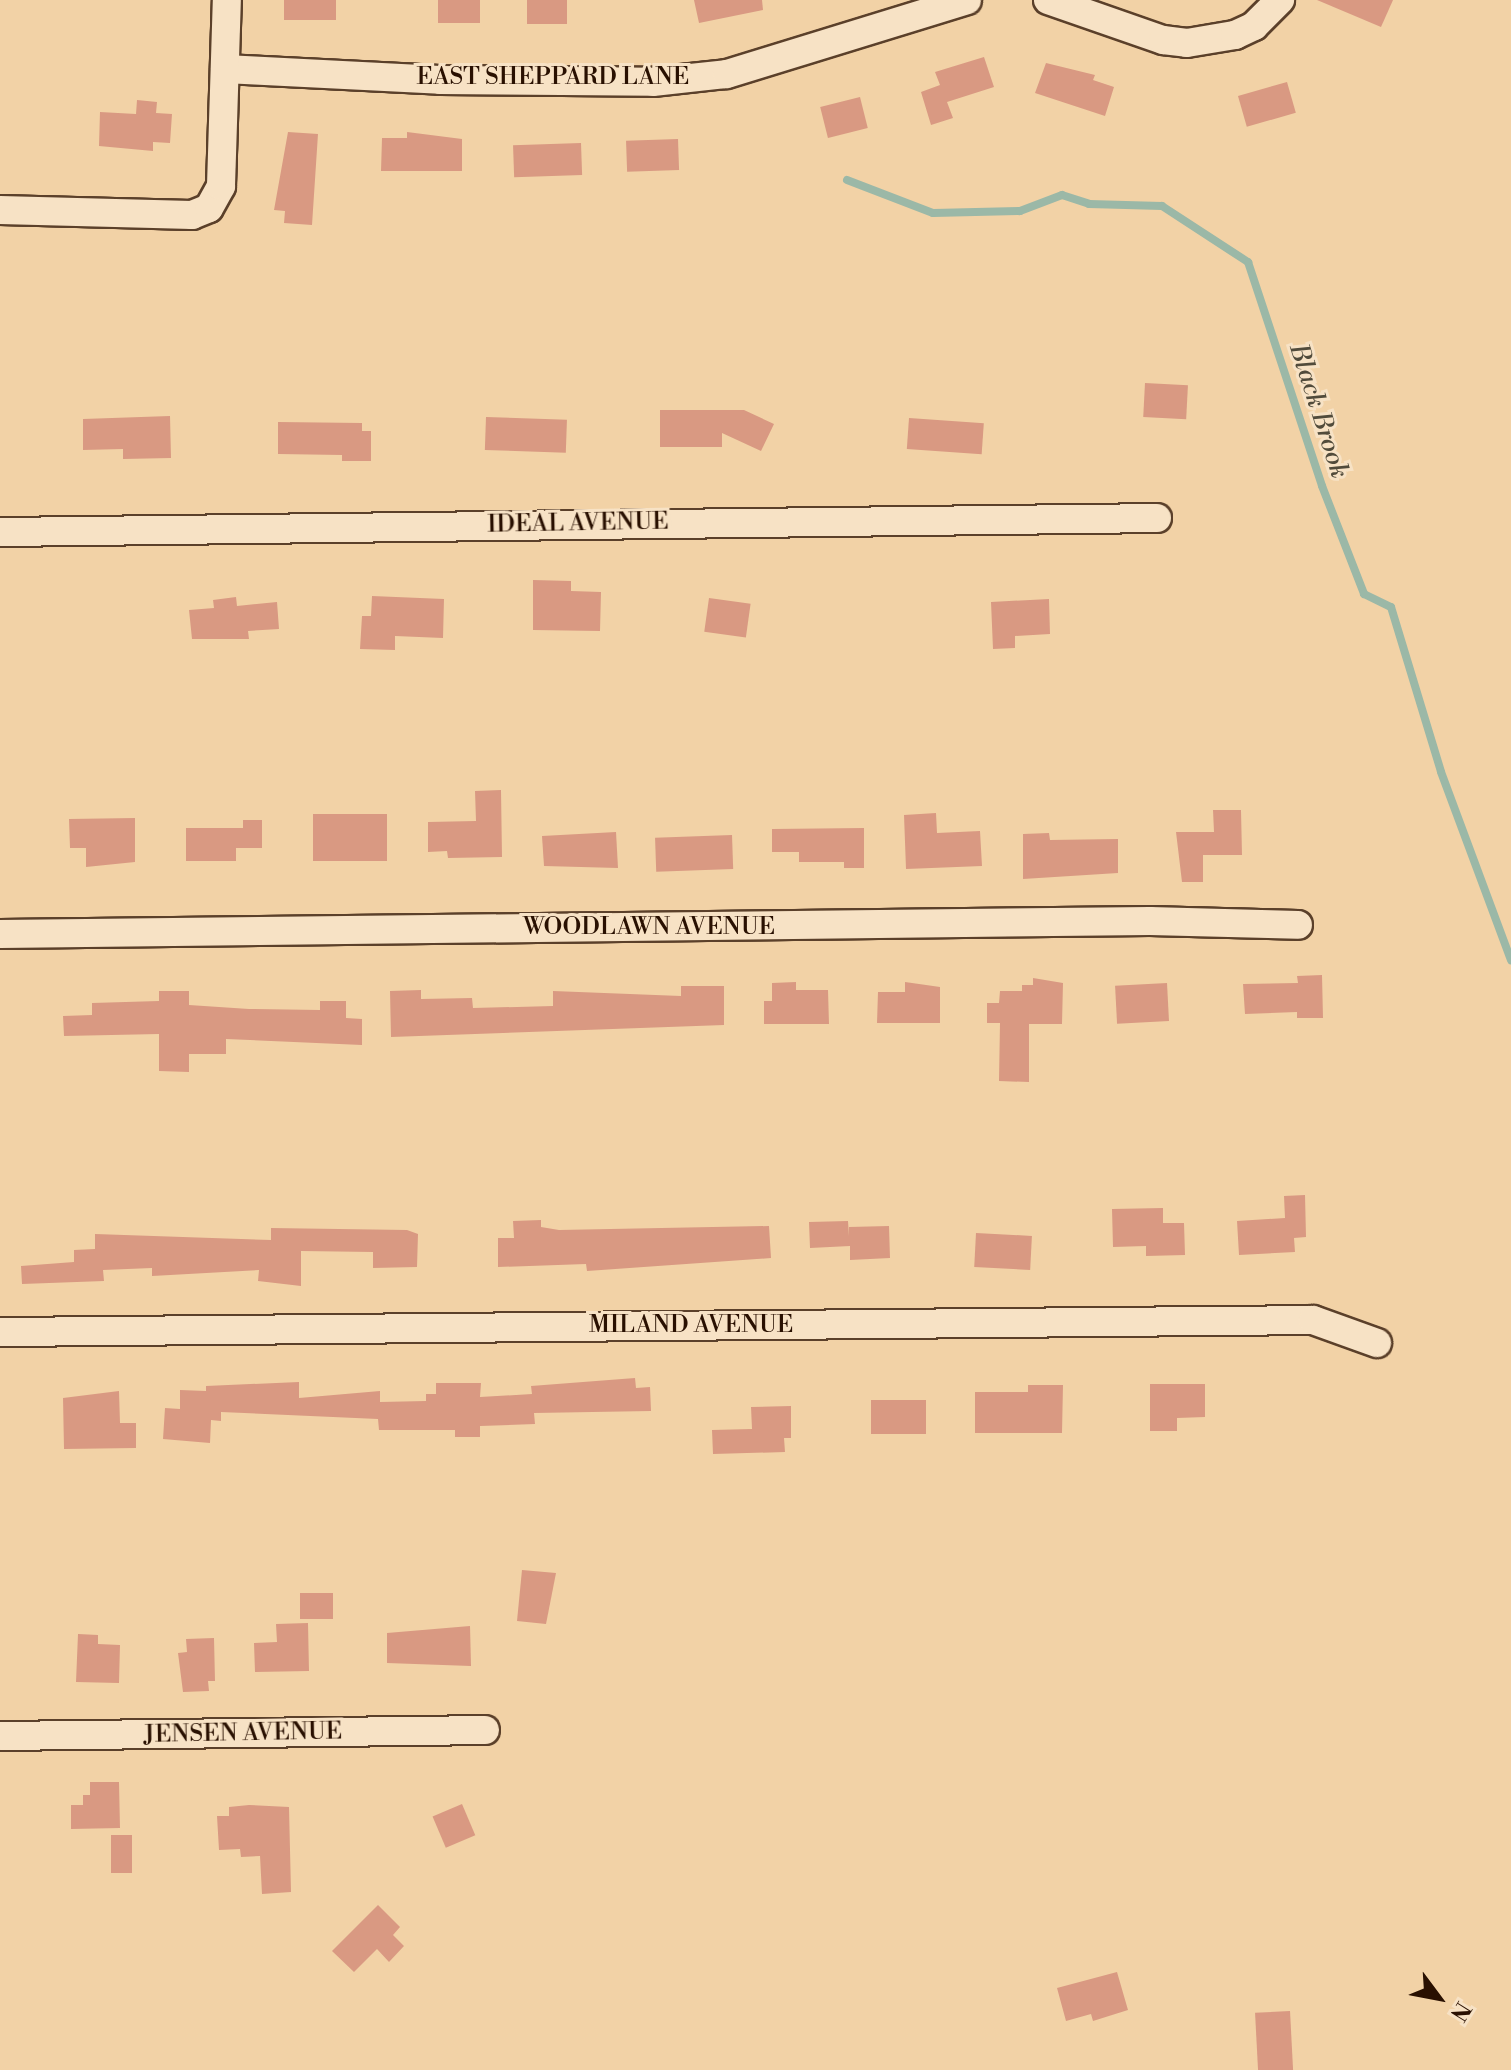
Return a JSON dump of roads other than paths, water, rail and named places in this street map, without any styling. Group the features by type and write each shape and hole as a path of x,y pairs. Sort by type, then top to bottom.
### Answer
{"street":[{"path":"0,210 200,214 218,200 227,0"},
{"name":"EAST SHEPPARD LANE","path":"225,69 440,80 653,82 727,74 967,0"},
{"path":"1048,0 1163,40 1187,43 1235,35 1254,26 1280,0"},
{"name":"IDEAL AVENUE","path":"0,532 1157,518"},
{"name":"WOODLAWN AVENUE","path":"0,934 1150,921 1298,925"},
{"name":"MILAND AVENUE","path":"0,1332 1313,1320 1377,1343"},
{"name":"JENSEN AVENUE","path":"0,1736 485,1730"}],"waterway":[{"name":"Black Brook","path":"847,180 933,213 1020,211 1062,195 1089,204 1162,206 1248,262 1322,486 1364,594 1391,607 1441,772 1511,960"}]}
